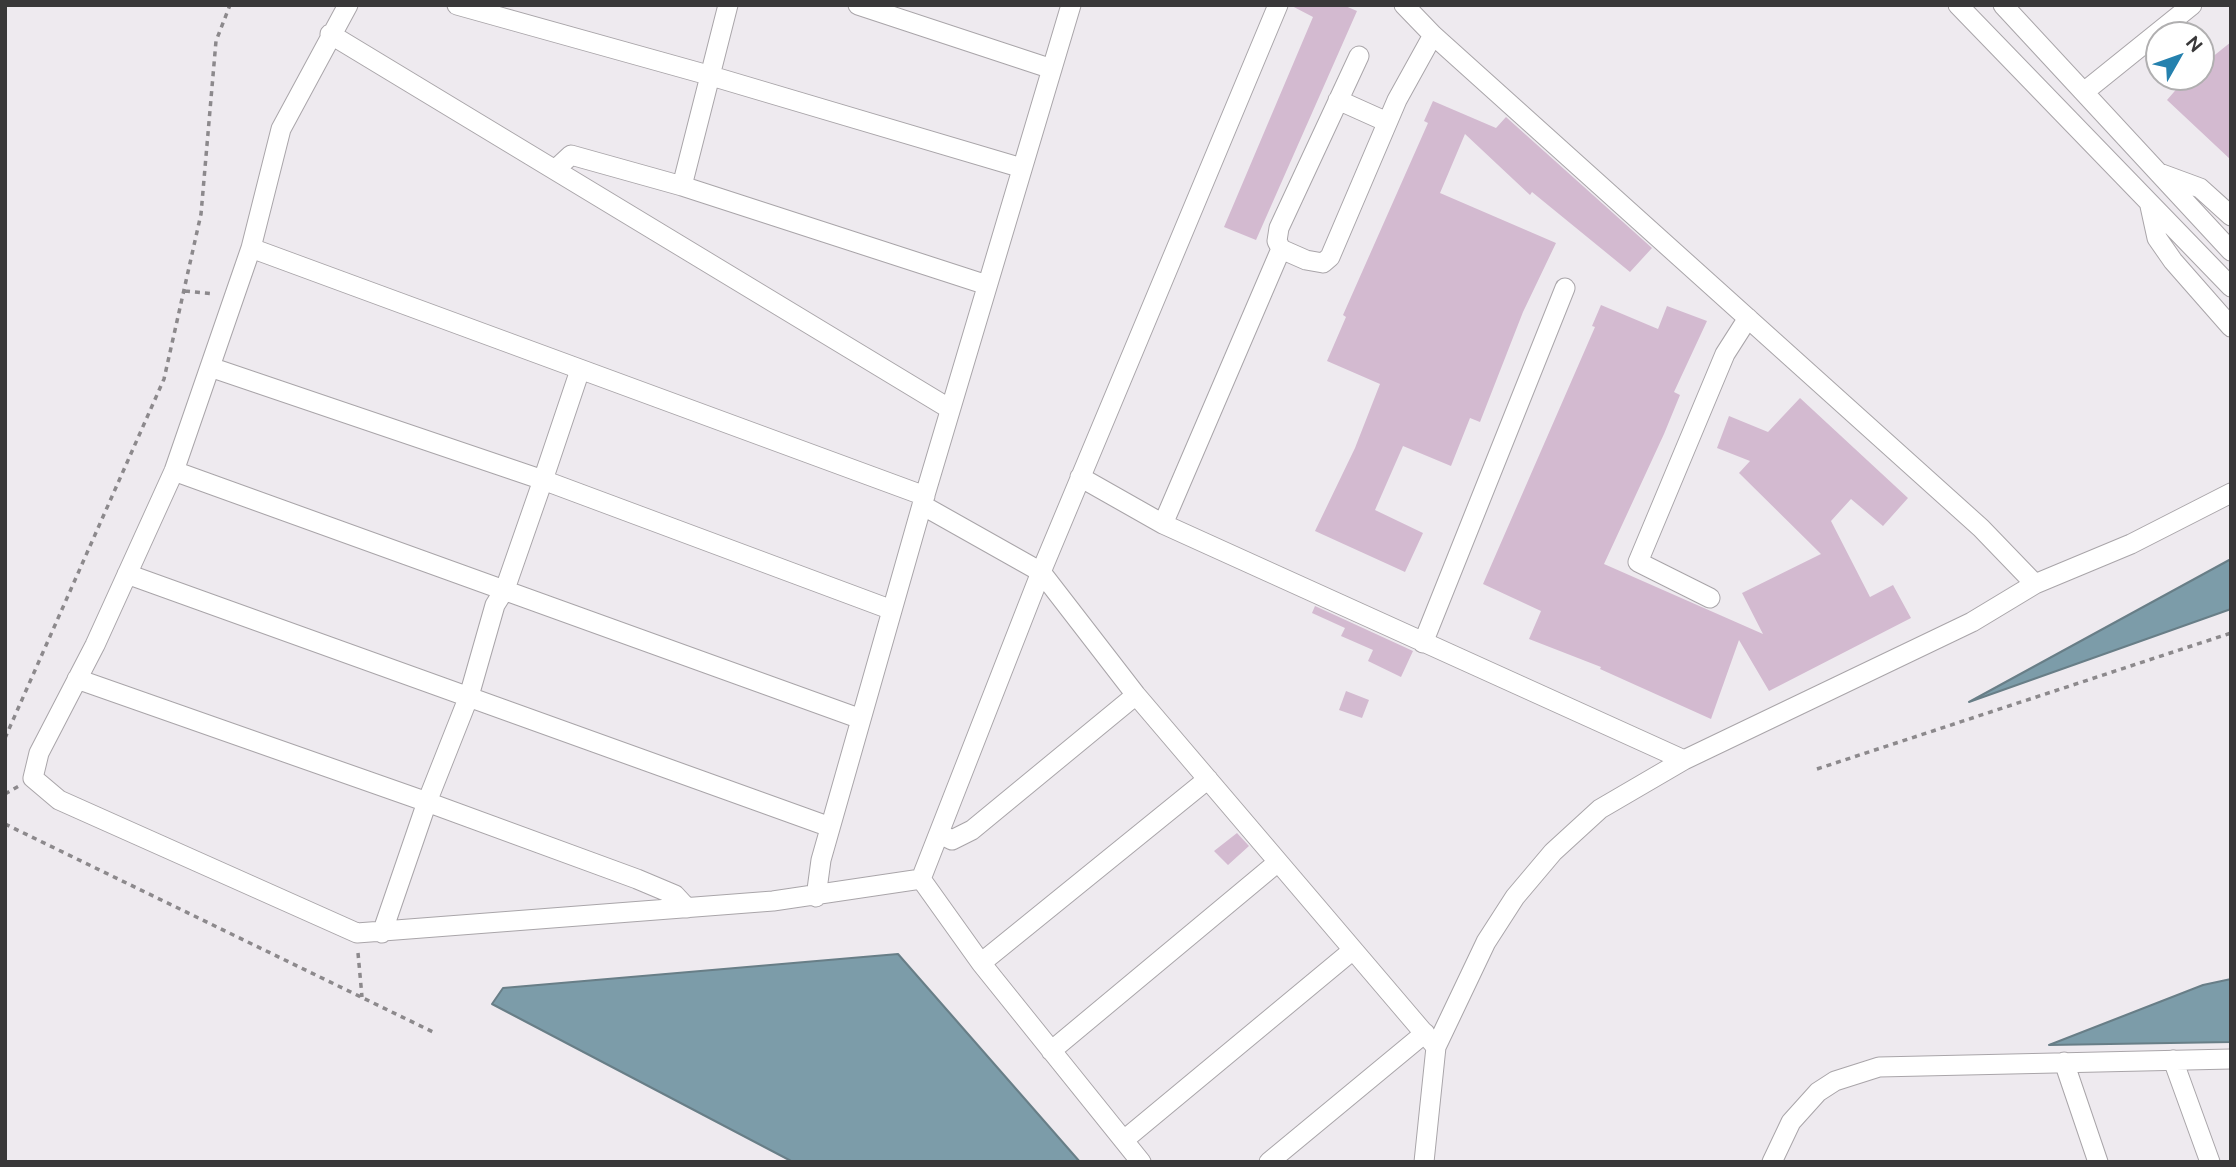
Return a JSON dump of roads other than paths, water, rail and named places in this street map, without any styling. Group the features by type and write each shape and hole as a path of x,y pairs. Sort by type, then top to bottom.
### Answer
{"street":[{"path":"348,5 281,129 251,248 174,471 78,679 34,766 33,778 44,790 72,805 357,933 816,897 921,879"},
{"path":"457,5 708,75 1022,169"},
{"path":"682,186 708,75 728,5"},
{"path":"858,5 1052,69"},
{"path":"816,897 830,827 923,500 1071,5"},
{"path":"921,879 1041,572 1278,5"},
{"path":"1404,5 1433,35 1981,527 2035,584"},
{"path":"1958,5 2231,287"},
{"path":"2084,92 2192,5"},
{"path":"2005,6 2231,251"},
{"path":"330,34 950,408"},
{"path":"1359,56 1279,228 1277,241 1281,249 1306,260 1323,263 1330,257 1387,122 1433,35"},
{"path":"1338,100 1387,122"},
{"path":"556,168 571,155 682,186 987,285"},
{"path":"2161,174 2200,188 2231,216"},
{"path":"2150,206 2157,237 2173,261 2231,327"},
{"path":"251,248 923,500 1041,572 1136,695 1430,1040 1424,1162"},
{"path":"1163,524 1281,249"},
{"path":"1423,643 1565,288"},
{"path":"1710,598 1638,562 1725,354 1748,318"},
{"path":"210,367 544,480 892,610"},
{"path":"382,933 427,802 469,696 495,605 505,589 580,370"},
{"path":"174,471 861,719"},
{"path":"1080,477 1163,524 1684,760"},
{"path":"1269,1162 1430,1040 1515,897 1553,852 1600,809 1684,760 1972,622 2035,584 2131,544 2231,493"},
{"path":"127,574 830,827"},
{"path":"78,679 427,802 675,895 687,908"},
{"path":"940,834 952,841 972,830 1136,695"},
{"path":"981,963 1208,779"},
{"path":"1051,1051 1278,862"},
{"path":"921,879 981,963 1141,1162"},
{"path":"1124,1140 1353,950"},
{"path":"1772,1162 1791,1122 1818,1092 1835,1081 1879,1067 2231,1059"},
{"path":"2173,1060 2210,1162"},
{"path":"2064,1062 2098,1162"}],"water":[{"path":"2231,559 2231,609 1969,702"},
{"path":"898,954 1080,1162 793,1162 492,1004 503,988"},
{"path":"2231,979 2231,1042 2049,1045 2203,985"}]}
